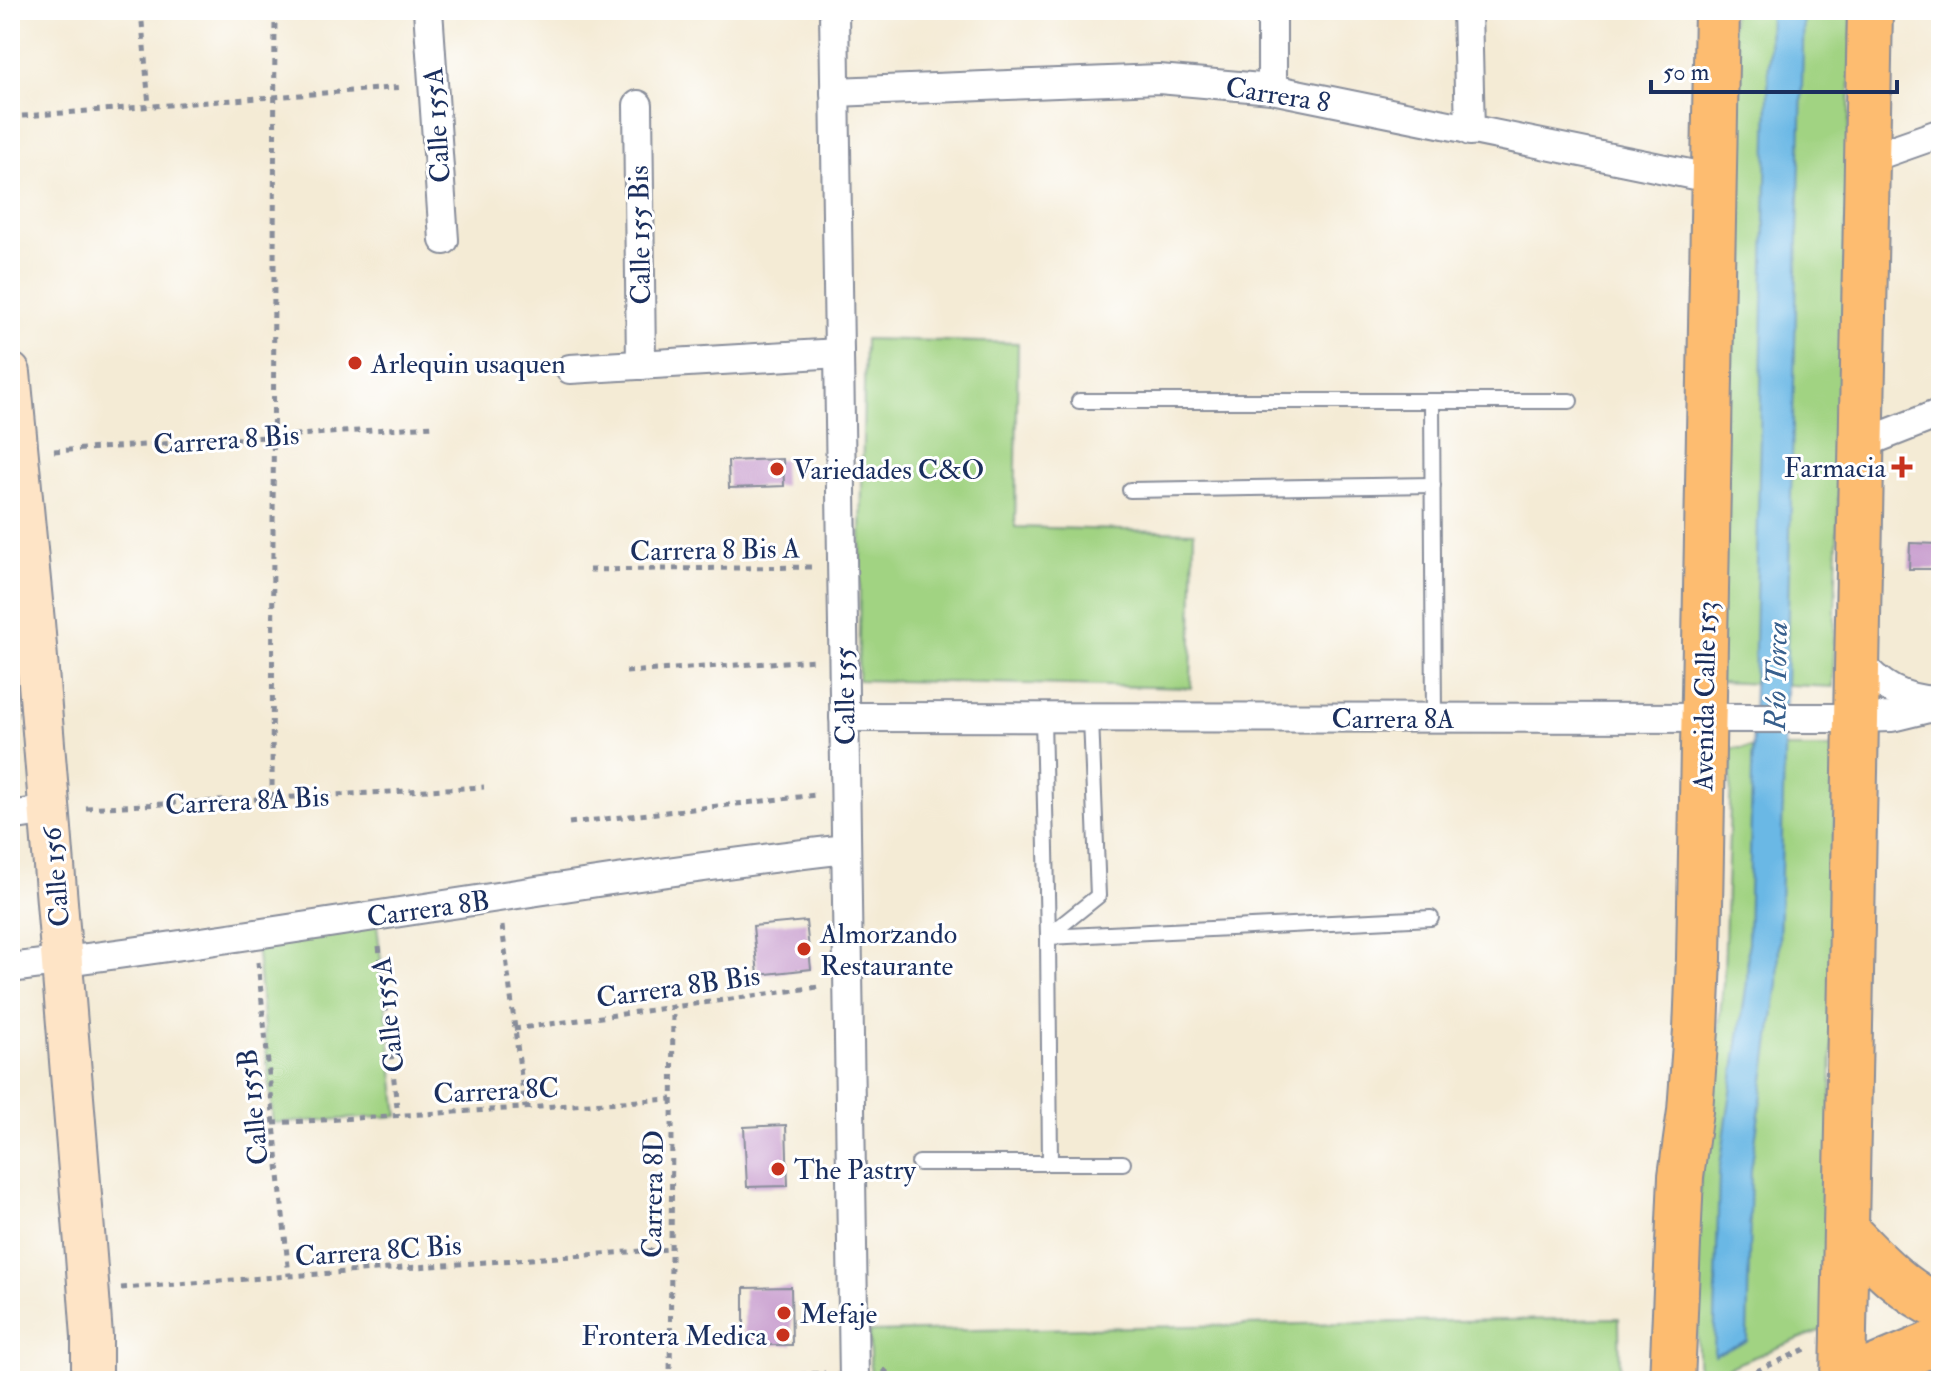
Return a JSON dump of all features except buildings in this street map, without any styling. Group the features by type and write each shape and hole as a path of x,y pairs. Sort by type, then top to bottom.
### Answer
{"main road":[{"name":"Avenida Calle 153","path":"1672,1381 1681,1176 1690,1111 1720,718 1714,179 1717,10"},
{"path":"1870,10 1843,1381 1941,1340"},
{"path":"1846,1230 1896,1280 1941,1308"}],"street":[{"name":"Calle 155A","path":"428,10 444,240"},
{"name":"Calle 155","path":"834,10 854,1376"},
{"path":"1272,10 1272,89"},
{"path":"1467,10 1470,131"},
{"name":"Carrera 8","path":"835,92 1159,79 1272,89 1714,179"},
{"name":"Calle 155 Bis","path":"638,105 641,365"},
{"path":"1867,159 1941,133"},
{"path":"570,369 839,353"},
{"name":"Calle 156","path":"10,373 17,453 22,624 49,810 89,1291 92,1381"},
{"path":"1862,444 1941,413"},
{"name":"Carrera 8A","path":"1857,660 1874,679 1902,695 1941,703"},
{"name":"Carrera 8A","path":"844,717 1856,718 1892,717 1941,703"},
{"path":"10,816 49,810"},
{"name":"Carrera 8B","path":"10,968 846,849"}],"lane":[{"path":"1079,401 1570,401"},
{"path":"1432,401 1434,718"},
{"path":"1130,490 1433,485"},
{"path":"1043,718 1050,1163"},
{"path":"1048,937 1098,896 1091,718"},
{"path":"1048,937 1431,918"},
{"path":"919,1163 1123,1163"}],"path":[{"path":"141,10 149,106"},
{"path":"272,798 275,10"},
{"path":"10,117 433,85"},
{"name":"Carrera 8 Bis","path":"17,453 434,426"},
{"name":"Carrera 8 Bis A","path":"589,570 842,567"},
{"path":"626,672 843,658"},
{"name":"Carrera 8A Bis","path":"49,810 484,787"},
{"path":"569,823 845,792"},
{"path":"499,898 525,1108"},
{"name":"Calle 155A","path":"376,915 398,1116"},
{"name":"Calle 155B","path":"255,933 289,1276"},
{"name":"Carrera 8B Bis","path":"514,1029 848,984"},
{"name":"Carrera 8D","path":"670,1381 673,1006"},
{"name":"Carrera 8C","path":"273,1123 672,1099"},
{"name":"Carrera 8C Bis","path":"89,1291 671,1249"},
{"path":"692,1381 854,1376"}],"green space":[{"path":"1732,10 1852,10 1833,687 1719,682"},
{"path":"865,339 1018,343 1015,527 1194,532 1191,688 858,680"},
{"path":"1732,748 1835,748 1829,1327 1699,1379 1694,1257 1724,972"},
{"path":"376,915 398,1116 273,1123 255,933"},
{"path":"1619,1318 1620,1381 871,1381 869,1332"}],"water":[{"name":"Río Torca","path":"1770,10 1804,10 1778,983 1751,1170 1747,1341 1714,1355 1719,1173 1747,982"}],"place":[{"name":"Arlequin usaquen","path":"355,363"},
{"name":"Farmacia","path":"1902,467"},
{"name":"Variedades C&O","path":"777,469"},
{"name":"Almorzando Restaurante","path":"804,949"},
{"name":"The Pastry","path":"778,1169"},
{"name":"Mefaje","path":"784,1313"},
{"name":"Frontera Medica","path":"783,1335"}]}
